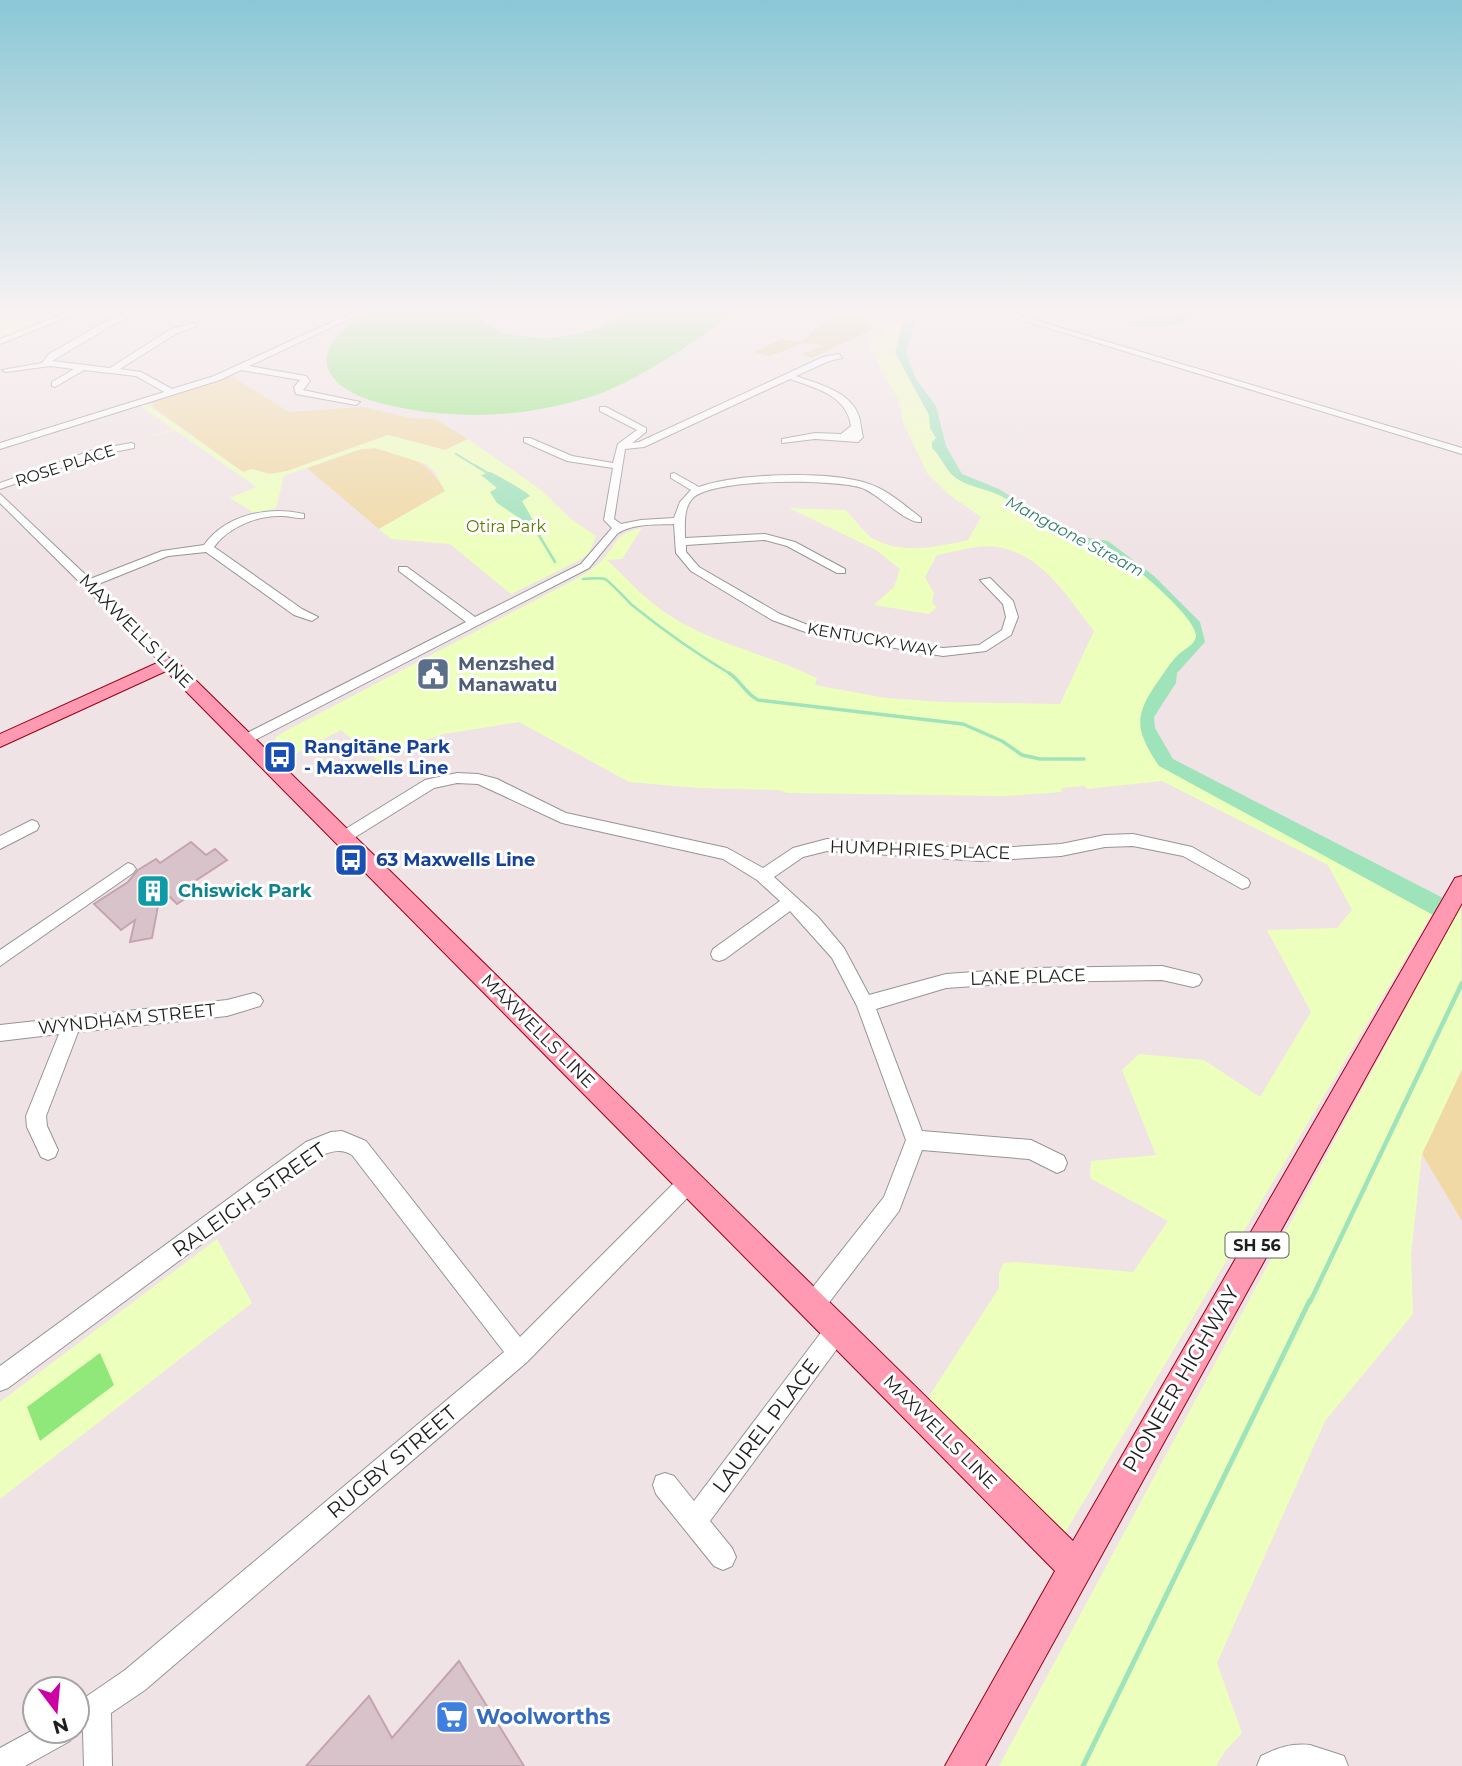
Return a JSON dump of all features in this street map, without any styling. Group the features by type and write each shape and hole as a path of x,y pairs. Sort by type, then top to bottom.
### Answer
{"main road":[{"name":"MAXWELLS LINE","path":"169,663 1075,1567"},
{"path":"0,741 169,663"},
{"name":"PIONEER HIGHWAY","path":"964,1766 1429,939 1452,904"}],"street":[{"path":"299,391 356,402"},
{"path":"621,446 641,445 756,391"},
{"path":"785,441 815,436 858,439 854,414 840,398 825,391"},
{"path":"1264,391 1462,451"},
{"path":"0,446 170,392"},
{"path":"603,409 643,430 621,446 609,520 618,528"},
{"path":"527,440 570,461 617,466"},
{"name":"ROSE PLACE","path":"0,486 96,452 131,446"},
{"path":"674,476 698,490"},
{"path":"841,571 777,539 765,537 679,542 679,521 686,498 698,490 740,481 848,482 878,492 917,520"},
{"name":"MAXWELLS LINE","path":"0,497 8,513 88,584 169,663"},
{"path":"208,548 222,531 256,517 279,512 300,516"},
{"path":"246,739 585,565 596,556 608,535 618,528 641,523 679,521"},
{"name":"KENTUCKY WAY","path":"679,542 681,553 695,569 787,622 811,630 943,652 982,648 1007,632 1012,610 1002,595 986,580"},
{"path":"88,584 166,553 208,548 298,612 312,617"},
{"path":"403,569 475,623"},
{"path":"344,837 430,784 457,778 478,779 492,783 562,818 727,854 763,876 791,902 827,938 849,972 865,1003 916,1140 892,1204 813,1305"},
{"path":"0,843 32,827"},
{"name":"HUMPHRIES PLACE","path":"763,876 798,852 827,845 981,855 1061,850 1105,841 1133,840 1187,851 1242,883"},
{"path":"0,959 128,869"},
{"path":"719,954 791,902"},
{"name":"LANE PLACE","path":"865,1003 946,981 1033,975 1162,973 1193,980"},
{"name":"WYNDHAM STREET","path":"0,1032 227,1008 254,1000"},
{"path":"48,1150 37,1127 36,1116 72,1024"},
{"name":"RALEIGH STREET","path":"0,1380 313,1149 339,1140 350,1141 359,1148 519,1354"},
{"path":"916,1140 1031,1150 1058,1163"},
{"name":"RUGBY STREET","path":"91,1711 167,1653 519,1354 688,1183"},
{"name":"LAUREL PLACE","path":"694,1521 837,1330"},
{"path":"665,1485 723,1557"},
{"path":"91,1733 98,1766"},
{"path":"0,1764 35,1745"},
{"path":"1271,1766 1283,1759 1294,1758 1308,1758 1334,1766"}],"shaded area":[{"path":"183,391 256,391 289,412 362,407 411,418 435,419 468,439 445,450 388,435 287,471 270,474 243,472 150,402"},
{"path":"375,448 408,457 424,465 445,491 379,529 307,468 361,449"},
{"path":"1462,1070 1462,1221 1422,1154"}],"green space":[{"path":"350,391 606,391 541,409 482,415 427,412 367,399"},
{"path":"894,391 919,391 942,444 961,476 998,491 1055,526 1102,546 1142,568 1169,594 1203,638 1150,710 1152,729 1170,763 1437,905 1062,1538 926,1401 999,1288 999,1272 1004,1263 1133,1272 1168,1221 1090,1178 1091,1161 1156,1155 1122,1070 1139,1054 1204,1060 1260,1097 1311,1012 1267,930 1337,928 1352,910 1328,865 1162,781 1087,789 1085,786 1061,788 1062,792 1006,796 787,793 779,790 697,788 629,782 519,722 444,734 410,745 379,762 341,730 288,758 273,745 276,737 282,733 582,575 602,561 622,535 642,528 622,559 607,560 645,597 696,630 817,678 815,685 886,698 1060,704 1094,631 1064,591 1028,558 1013,551 990,546 937,555 925,577 934,593 932,603 937,607 929,614 874,605 894,587 900,569 876,550 789,508 846,510 872,538 895,546 920,548 968,540 981,517 948,494 927,473 903,422 899,401"},
{"name":"Otira Park","path":"145,403 243,472 252,469 270,474 287,471 388,435 445,450 468,439 540,489 571,519 596,536 589,553 578,561 511,594 450,544 391,539 379,529 445,491 435,472 426,464 375,448 361,449 284,476 276,508 254,513 230,498 256,487 175,430 143,439 173,429 139,405"},
{"path":"1461,905 1462,1069 1422,1154 1411,1255 1413,1314 1325,1421 1217,1663 1242,1733 1216,1766 999,1766"},
{"path":"217,1239 252,1303 0,1499 0,1402"},
{"path":"100,1353 114,1385 40,1441 27,1407"}],"water":[{"path":"916,391 925,391 936,406 946,446 962,474 999,489 1072,535 1108,541 1154,576 1200,622 1205,642 1177,673 1176,683 1154,717 1155,728 1173,759 1445,899 1435,916 1159,766 1141,732 1141,713 1168,667 1194,642 1194,628 1162,592 1115,554 1061,536 1007,499 955,477 932,448 932,442 936,438 930,428 929,415"},
{"path":"490,472 530,496 522,501 534,522 528,524 497,503 490,492 497,488 481,475"}],"building":[{"name":"Chiswick Park","path":"191,842 206,855 215,849 227,860 186,887 194,893 177,904 170,897 158,906 152,938 130,942 135,920 121,930 94,904 128,882 138,870 156,859 160,863"},
{"name":"Woolworths","path":"459,1661 524,1766 306,1766 369,1696 392,1738"}],"waterway":[{"path":"456,454 479,468"},
{"path":"476,466 491,475"},
{"path":"531,522 555,562"},
{"name":"Mangaone Stream","path":"1061,528 1082,538"},
{"path":"583,579 605,579 656,624 729,673"},
{"path":"729,673 758,700 963,724 1002,741 1022,755 1040,759 1084,759"},
{"path":"1310,1302 1462,983"},
{"path":"1083,1766 1310,1300"}],"place":[{"name":"Menzshed Manawatu","path":"433,674"},
{"name":"Rangitāne Park - Maxwells Line","path":"280,757"},
{"name":"63 Maxwells Line","path":"351,860"},
{"name":"Chiswick Park","path":"153,891"},
{"name":"Woolworths","path":"452,1717"}]}
